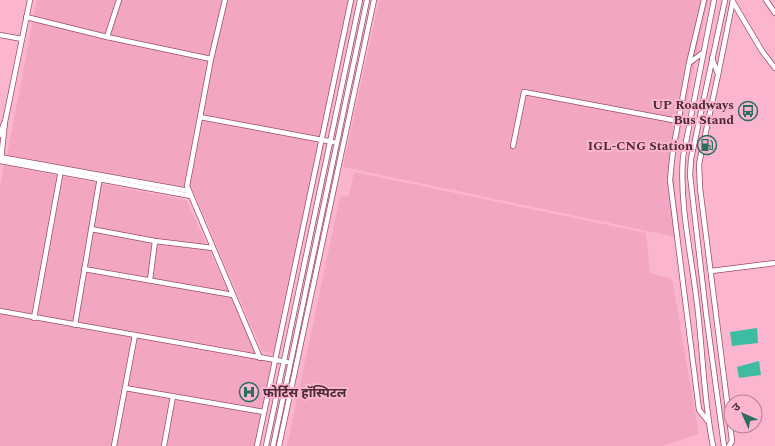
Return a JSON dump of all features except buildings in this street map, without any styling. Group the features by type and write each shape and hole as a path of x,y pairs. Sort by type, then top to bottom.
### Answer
{"street":[{"path":"30,0 5,122 0,160 190,194"},
{"path":"107,37 119,0"},
{"path":"225,0 211,59 187,186 260,358"},
{"path":"257,446 351,0"},
{"path":"266,446 360,0"},
{"path":"273,446 367,0"},
{"path":"279,446 374,0"},
{"path":"704,0 689,63 678,121 670,169 670,180 699,410 708,421"},
{"path":"713,446 708,421 698,312 682,193 682,173 683,157 714,0"},
{"path":"724,446 706,313 690,175 691,159 725,0"},
{"path":"766,0 775,13"},
{"path":"733,1 762,51 775,68"},
{"path":"729,446 732,441 700,188 699,164 733,1"},
{"path":"26,17 107,37 211,59"},
{"path":"0,35 22,39"},
{"path":"689,63 704,52"},
{"path":"712,58 718,75"},
{"path":"513,146 524,92 678,121"},
{"path":"200,117 337,143"},
{"path":"0,135 5,122"},
{"path":"34,318 61,170"},
{"path":"74,325 100,177"},
{"path":"91,229 155,241 213,248"},
{"path":"150,280 155,241"},
{"path":"711,271 775,263"},
{"path":"84,268 233,295"},
{"path":"0,311 290,363"},
{"path":"114,446 135,335"},
{"path":"125,388 264,412"},
{"path":"164,446 173,396"}],"shaded area":[{"path":"37,0 355,0 279,355 262,351 192,188 7,155"},
{"path":"379,0 708,0 674,163 675,189 681,238 343,167"},
{"path":"4,165 186,200 232,299 258,360 276,364 260,446 0,446 0,188"},
{"path":"354,172 646,233 650,273 672,279 699,434 662,446 287,446 340,197 349,195"},
{"path":"757,328 758,343 732,346 730,332"},
{"path":"759,361 761,375 739,378 737,367"}],"place":[{"name":"UP Roadways Bus Stand","path":"748,111"},
{"name":"IGL-CNG Station","path":"707,145"},
{"name":"फोर्टिस हॉस्पिटल","path":"249,392"}]}
